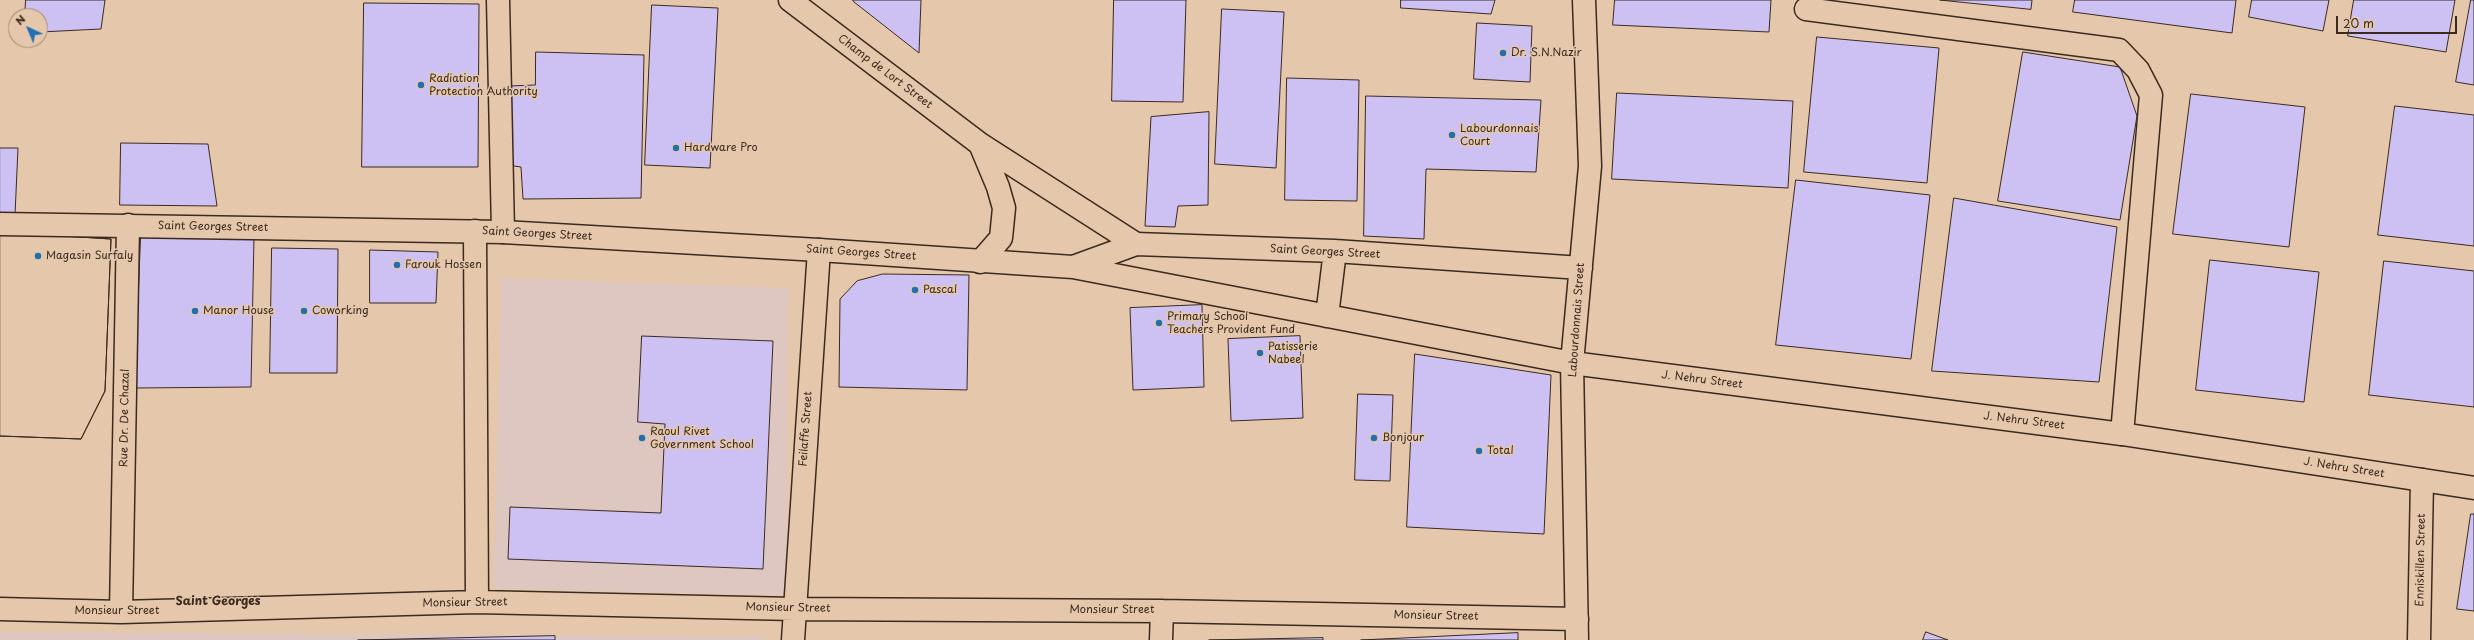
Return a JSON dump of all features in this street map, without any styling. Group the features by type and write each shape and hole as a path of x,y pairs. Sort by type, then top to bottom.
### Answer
{"street":[{"path":"498,0 503,232"},
{"name":"Champ de Lort Street","path":"790,0 980,144 1136,244"},
{"name":"Labourdonnais Street","path":"1577,640 1572,363 1590,166 1584,0"},
{"path":"1806,9 2119,50 2138,70 2152,95 2122,434"},
{"name":"Champ de Lort Street","path":"980,144 998,186 1004,208 1001,238 980,262"},
{"name":"Saint Georges Street","path":"0,224 503,232 819,250 980,262 1073,267 1572,363"},
{"name":"Rue Dr. De Chazal","path":"121,612 128,225"},
{"path":"475,231 477,602"},
{"name":"Saint Georges Street","path":"1073,267 1136,244 1335,251 1581,268"},
{"name":"Feilaffe Street","path":"793,640 819,250"},
{"path":"1327,316 1335,251"},
{"name":"J. Nehru Street","path":"1572,363 2122,434 2474,488"},
{"name":"Enniskillen Street","path":"2419,640 2422,480"},
{"name":"Monsieur Street","path":"0,609 121,612 477,602 794,609 1162,610 1577,619"},
{"path":"1162,610 1162,640"}],"shaded area":[{"name":"Raoul Rivet Government School","path":"501,278 788,288 786,596 494,588"},
{"path":"0,632 764,636 764,640 0,640"}],"building":[{"path":"26,0 105,0 101,29 48,32 48,8 26,8"},
{"path":"853,0 921,0 919,53 854,2"},
{"path":"1114,0 1186,0 1183,102 1112,101"},
{"path":"1401,0 1495,0 1491,14 1401,8"},
{"path":"1615,0 1771,0 1769,32 1613,25"},
{"path":"1940,0 2032,0 2031,9"},
{"path":"2075,0 2236,0 2232,33 2073,12"},
{"path":"2252,0 2329,0 2323,31 2249,17"},
{"path":"2354,0 2455,0 2446,52 2348,36"},
{"path":"2471,0 2474,0 2474,85 2456,82"},
{"name":"Radiation Protection Authority","path":"364,3 479,4 478,167 362,167"},
{"path":"652,5 718,8 710,168 645,165"},
{"path":"1222,9 1284,12 1276,168 1215,164"},
{"name":"Dr. S.N.Nazir","path":"1477,23 1532,26 1530,82 1474,79"},
{"path":"1817,37 1939,48 1927,183 1804,172"},
{"path":"536,52 644,55 641,198 523,199 521,167 501,164 509,86 535,85"},
{"path":"2023,52 2120,67 2137,116 2120,220 1998,201"},
{"path":"1287,78 1359,80 1357,201 1285,200"},
{"path":"1617,93 1793,101 1788,188 1612,179"},
{"path":"2191,94 2305,107 2289,247 2173,234"},
{"name":"Labourdonnais Court","path":"1366,96 1541,100 1536,172 1426,169 1424,239 1364,236"},
{"path":"2395,106 2474,115 2474,246 2378,235"},
{"path":"1209,112 1208,205 1178,206 1175,227 1145,226 1151,117"},
{"path":"121,143 208,144 217,206 120,205"},
{"path":"0,148 18,148 15,215 0,215"},
{"path":"1796,180 1930,195 1911,359 1776,345"},
{"path":"1954,198 2117,227 2099,382 1932,371"},
{"path":"0,232 111,239 105,391 81,439 0,436"},
{"path":"0,232 111,239 105,391 81,439 0,436"},
{"name":"Manor House","path":"141,235 254,236 251,387 135,388"},
{"name":"Coworking","path":"272,248 338,249 337,373 270,373"},
{"path":"370,250 438,252 436,303 370,303"},
{"path":"2210,260 2319,272 2304,402 2196,390"},
{"path":"2384,261 2474,271 2474,407 2369,395"},
{"path":"883,274 969,275 967,390 839,387 840,299 857,281"},
{"path":"1202,305 1204,387 1133,390 1130,308"},
{"path":"642,336 773,341 763,569 508,559 510,507 661,513 665,424 638,422"},
{"path":"1300,336 1303,418 1231,421 1228,339"},
{"name":"Total","path":"1415,354 1551,375 1544,534 1407,527"},
{"name":"Bonjour","path":"1358,394 1393,395 1390,481 1355,480"},
{"path":"2471,514 2474,514 2474,611 2457,609"},
{"path":"1926,632 1948,640 1923,640"},
{"path":"1518,633 1518,640 1361,640"},
{"path":"555,636 555,640 358,640"},
{"path":"1323,638 1323,640 1209,640"}],"place":[{"name":"Dr. S.N.Nazir","path":"1503,53"},
{"name":"Radiation Protection Authority","path":"421,85"},
{"name":"Labourdonnais Court","path":"1452,135"},
{"name":"Hardware Pro","path":"676,148"},
{"name":"Magasin Surfaly","path":"38,256"},
{"name":"Farouk Hossen","path":"397,265"},
{"name":"Pascal","path":"915,290"},
{"name":"Manor House","path":"195,311"},
{"name":"Coworking","path":"304,311"},
{"name":"Primary School Teachers Provident Fund","path":"1159,323"},
{"name":"Patisserie Nabeel","path":"1260,353"},
{"name":"Raoul Rivet Government School","path":"642,438"},
{"name":"Bonjour","path":"1374,438"},
{"name":"Total","path":"1479,451"}],"district":[{"name":"Saint Georges","path":"218,602"}]}
